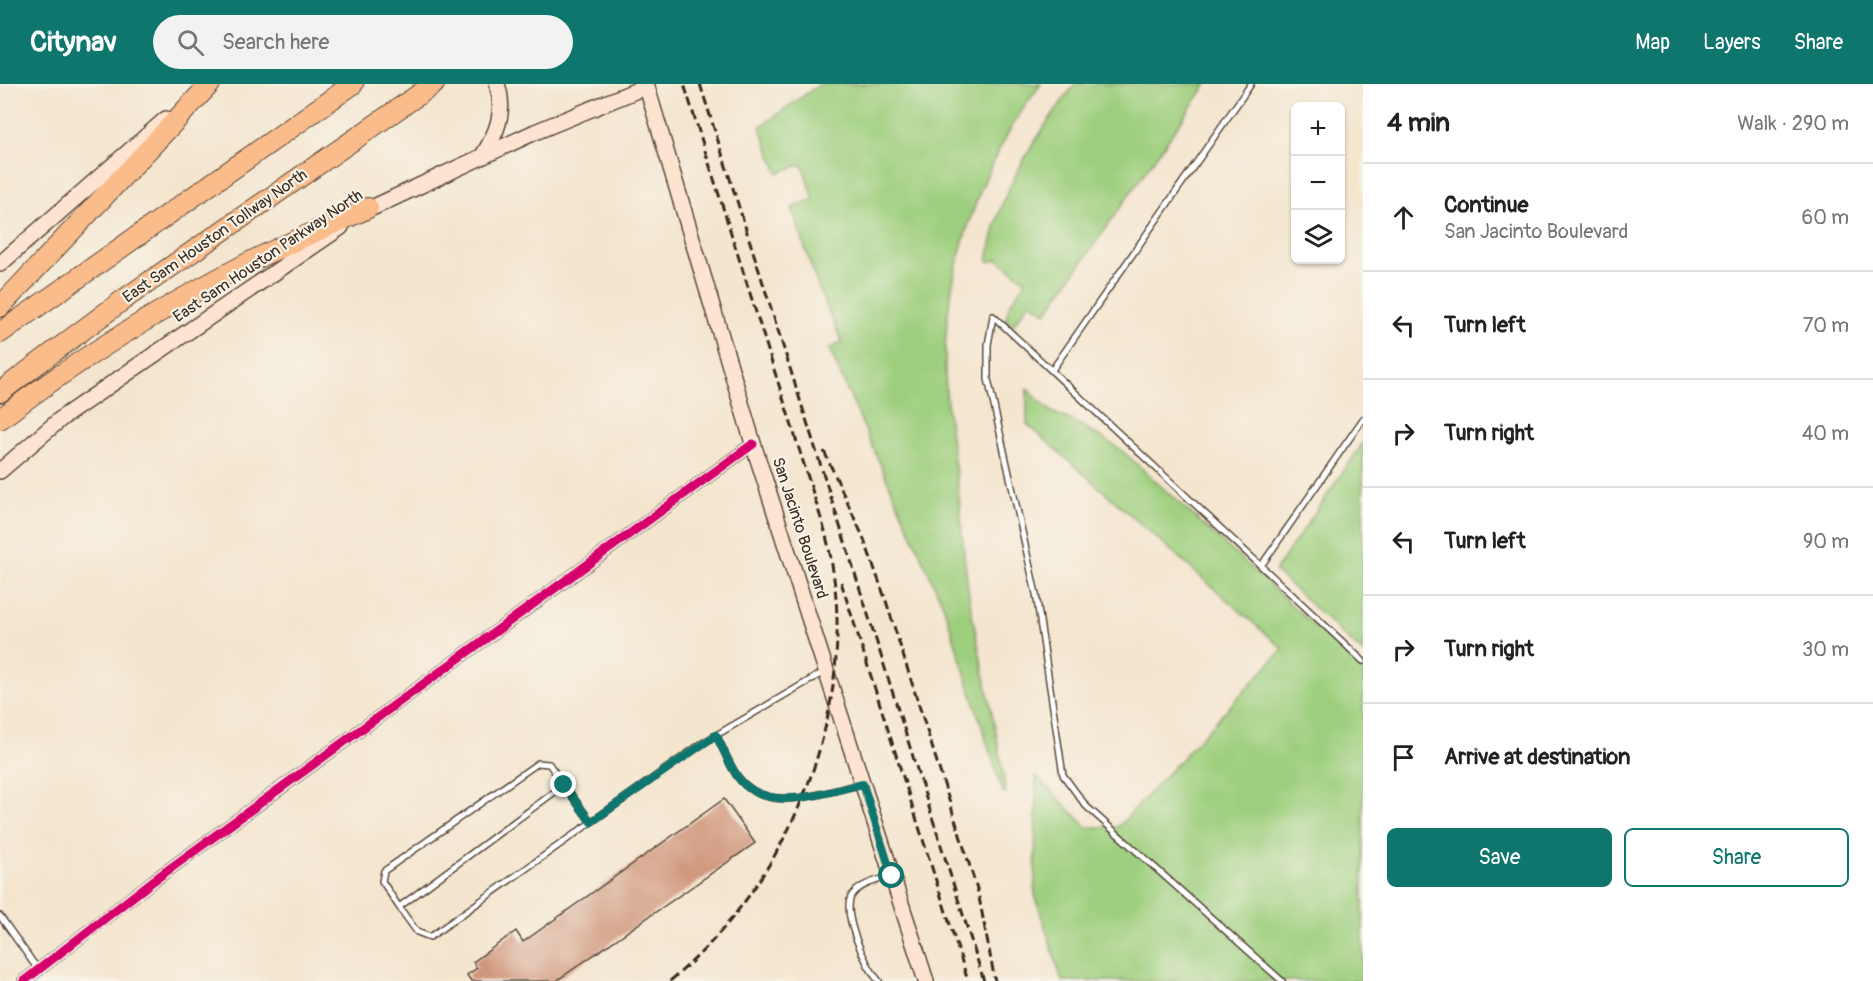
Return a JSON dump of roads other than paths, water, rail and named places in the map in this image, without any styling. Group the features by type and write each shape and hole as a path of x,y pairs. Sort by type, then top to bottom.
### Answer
{"highway":[{"path":"0,308 208,84"},
{"path":"0,333 353,84"},
{"name":"East Sam Houston Tollway North","path":"0,392 123,300 434,84"},
{"path":"0,419 86,358 201,288 250,262 368,208"}],"main road":[{"path":"0,264 208,84"},
{"path":"482,157 495,135 501,116 497,84"},
{"name":"East Sam Houston Parkway North","path":"0,471 63,417 368,208 647,85"},
{"name":"San Jacinto Boulevard","path":"647,85 753,444 828,669 926,981"}],"street":[{"path":"24,981 153,881 753,444"}],"lane":[{"path":"1052,369 1251,84"},
{"path":"1281,981 1086,806 1063,776 1036,594 988,379 988,345 993,316 1363,660"},
{"path":"1261,566 1363,419"},
{"path":"591,822 549,764 538,764 384,871 382,881 417,932 430,936 716,735 828,669"},
{"path":"716,735 738,777 756,793 774,799 793,799 863,784"},
{"path":"399,907 564,785"},
{"path":"879,981 870,970 847,910 853,893 866,884 892,876"},
{"path":"0,916 39,971"}],"railway":[{"path":"670,981 715,938 754,889 786,834 811,776 828,714 836,652 835,589 824,528 684,84"},
{"path":"700,84 984,981"},
{"path":"824,451 864,539 886,601 978,892 995,981"},
{"path":"841,582 968,981"}]}
